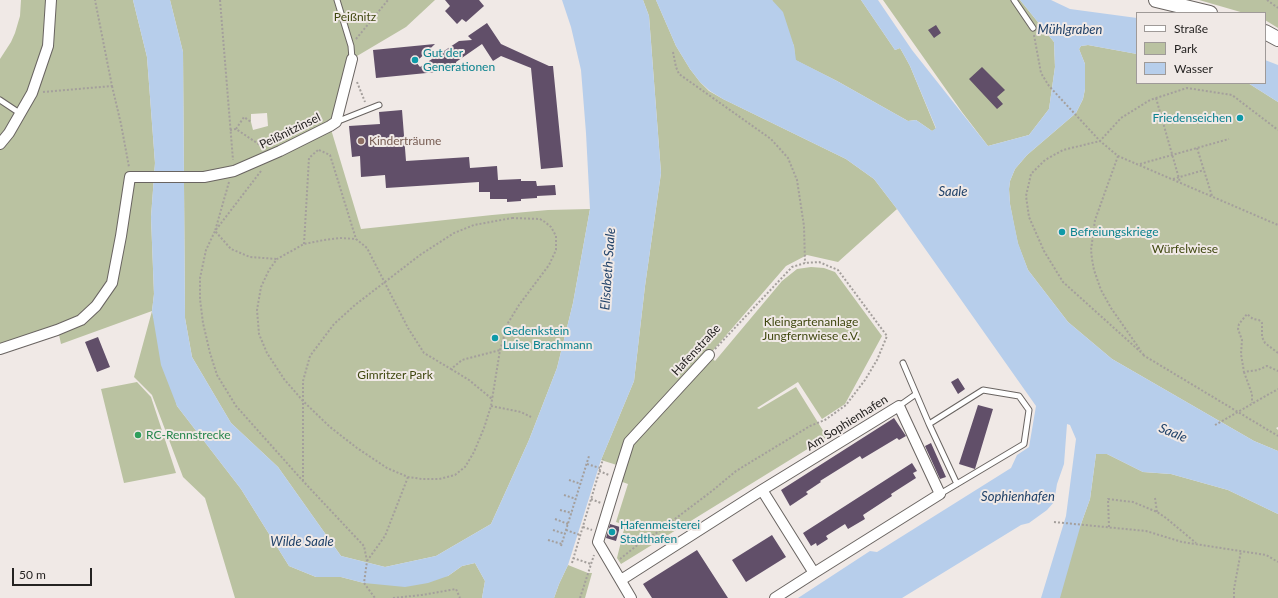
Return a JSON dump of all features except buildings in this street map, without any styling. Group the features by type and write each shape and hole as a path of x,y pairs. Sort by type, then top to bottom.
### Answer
{"street":[{"path":"0,144 21,114 32,93 48,46 51,0"},
{"path":"1156,0 1206,12"},
{"path":"1266,33 1278,39"},
{"name":"Peißnitzinsel","path":"130,177 204,177 234,171 330,126 336,122 351,62"},
{"path":"0,349 58,330 81,320 96,306 112,283 130,177"},
{"name":"Hafenstraße","path":"598,542 629,442 709,355"},
{"name":"Am Sophienhafen","path":"621,580 762,490 899,406 940,494"},
{"path":"762,490 814,573"},
{"path":"775,598 940,494"},
{"path":"598,542 632,598"}],"lane":[{"name":"Peißnitzinsel","path":"337,0 351,46 351,62"},
{"path":"1014,0 1033,28"},
{"path":"0,100 21,114"},
{"path":"336,122 379,104"},
{"path":"903,363 957,484"},
{"path":"929,424 983,390 1019,396 1030,410 1024,444 940,494"},
{"path":"899,406 916,394"}],"path":[{"path":"95,0 126,147 130,177"},
{"path":"220,0 232,153"},
{"path":"351,46 388,0"},
{"path":"1267,0 1278,8"},
{"path":"1033,28 1041,73 1049,86 1100,142 1118,156 1278,224"},
{"path":"612,566 640,543 655,534 706,496 736,471 810,426 825,420 846,405 865,380 877,360 887,336 838,270 819,262 806,262 804,226 797,180 788,158 771,139 679,74 673,52"},
{"path":"351,62 368,109"},
{"path":"32,93 112,86"},
{"path":"1278,130 1232,95 1187,88 1150,100 1121,118 1100,142 1062,150 1045,160 1032,174 1026,196 1029,217 1044,251 1063,282 1144,355 1278,436"},
{"path":"1156,98 1180,182"},
{"path":"236,129 244,117 251,122"},
{"path":"230,130 236,129 274,153 216,231 206,250 200,278 200,292 203,324 217,375 236,406 364,546 367,560 364,583 374,598"},
{"path":"1138,165 1229,139"},
{"path":"1197,148 1212,196"},
{"path":"304,244 309,158 319,150 330,155 356,239 367,248 408,328 424,354 469,380 492,399"},
{"path":"1118,156 1095,220 1092,259 1101,290 1111,308 1144,355"},
{"path":"1172,179 1204,170"},
{"path":"216,231 229,182 234,171"},
{"path":"303,481 303,401 303,381 310,356 334,324 355,305 420,255 454,233 474,225 512,218 540,219 551,227 556,236 556,250 549,265 519,305 508,323 500,350 491,406 479,440 465,467 455,474 439,480 422,480 408,477 387,468 357,448 330,426 303,401 284,379 267,353 259,334 257,310 261,287 269,270 277,259 304,244 340,238 356,239"},
{"path":"216,231 231,249 250,257 277,259"},
{"name":"Hafenstraße","path":"709,355 792,267 806,262"},
{"path":"1252,403 1252,394 1244,373 1241,354 1242,340 1238,329 1239,324 1247,314 1253,319 1259,320 1262,323 1262,337 1265,343 1278,353"},
{"path":"451,369 462,360 500,350"},
{"path":"1244,372 1258,370 1267,366 1278,371"},
{"path":"1214,425 1278,389"},
{"path":"491,406 521,412 531,417"},
{"path":"548,540 562,545 590,456"},
{"path":"572,563 603,459"},
{"path":"587,464 600,468"},
{"path":"599,471 604,473"},
{"path":"367,560 385,536 408,477"},
{"path":"569,480 581,484"},
{"path":"564,495 576,499"},
{"path":"1155,498 1157,512"},
{"path":"591,499 595,501"},
{"path":"1109,527 1108,499 1133,502 1157,512 1197,544"},
{"path":"560,510 572,513"},
{"path":"555,520 568,524"},
{"path":"1054,522 1146,531 1182,542 1266,555 1278,562"},
{"path":"553,530 565,534"},
{"path":"566,530 580,535"},
{"path":"580,598 598,542"},
{"path":"1234,598 1234,589 1241,551"},
{"path":"573,558 591,564"},
{"path":"393,598 456,589 460,598"}],"green space":[{"path":"21,0 133,0 147,57 155,163 151,217 154,294 152,311 61,344 58,330 0,349 0,59 15,33 20,16"},
{"name":"Gimritzer Park","path":"170,0 435,0 406,27 352,59 330,126 361,229 548,210 590,209 573,303 557,368 529,440 491,524 436,556 385,567 341,556 278,467 231,423 192,357 185,318 183,52","holes":["267,113 268,126 253,130 251,114"]},
{"name":"Kleingartenanlage Jungfernwiese e.V.","path":"643,0 656,0 676,46 690,69 709,91 846,159 874,179 897,209 838,262 807,255 786,266 709,355 715,361 782,281 797,269 811,267 824,268 835,272 882,336 845,404 822,419 798,382 757,408 759,409 796,387 827,437 621,564 617,558 625,525 616,522 628,484 617,480 620,466 601,460 634,381 645,286 661,173 649,16"},
{"path":"772,0 861,0 895,50 900,48 910,66 936,129 932,131 916,120 908,121 837,81 795,60 794,46"},
{"path":"883,0 1020,0 1054,42 1055,67 1049,109 1029,135 988,146 962,112"},
{"path":"1199,0 1278,0 1278,28 1266,21 1266,12 1241,12"},
{"name":"Würfelwiese","path":"1088,45 1136,54 1136,84 1250,84 1278,102 1278,427 1276,428 1278,430 1278,451 1254,441 1112,359 1068,322 1028,270 1018,244 1014,225 1010,204 1010,181 1015,169 1027,155 1076,113 1083,99 1085,89 1085,64 1079,49 1081,46"},
{"path":"152,311 177,406 241,489 289,566 316,577 341,577 364,583 448,576 462,566 475,563 485,581 482,598 235,598 205,498 183,477 152,395 134,377"},
{"name":"RC-Rennstrecke","path":"137,382 151,397 176,473 124,483 101,389"},
{"path":"1096,454 1107,454 1143,472 1171,474 1228,490 1278,514 1278,598 1047,598 1081,524 1090,499"},
{"path":"568,565 588,573 592,573 585,598 554,598"}],"water":[{"path":"133,0 170,0 183,52 185,318 192,357 231,423 278,467 341,556 385,567 436,556 491,524 529,440 557,368 573,303 590,209 581,70 571,27 562,0 643,0 649,16 661,173 645,286 634,381 601,460 568,565 554,598 482,598 485,581 475,563 462,566 448,576 428,583 405,587 364,583 341,577 316,577 289,566 241,489 177,406 161,365 152,311 154,294 151,217 155,163 147,57"},
{"name":"Saale","path":"656,0 772,0 783,12 794,46 796,60 908,121 916,120 932,131 936,128 910,66 900,48 895,50 861,0 878,0 912,50 988,146 1029,135 1049,109 1055,67 1054,42 1020,0 1051,0 1070,9 1136,18 1136,54 1088,45 1081,46 1079,49 1085,64 1085,89 1083,99 1076,113 1027,155 1015,169 1010,181 1009,189 1010,204 1018,243 1028,270 1068,322 1112,359 1254,441 1278,451 1278,514 1228,490 1171,474 1143,472 1107,454 1096,454 1090,499 1081,524 1060,598 1041,598 1066,516 1076,439 1070,425 1067,424 1064,464 1057,484 1054,502 1047,510 1029,523 1021,525 902,598 798,598 870,551 877,552 1011,468 1017,455 1029,447 1036,406 897,209 874,179 846,159 723,99 710,91 700,82 690,69 676,46"},
{"path":"1266,60 1278,65 1278,102 1250,84 1266,84"}],"place":[{"name":"Gut der Generationen","path":"415,60"},
{"name":"Friedenseichen","path":"1240,118"},
{"name":"Kinderträume","path":"361,141"},
{"name":"Befreiungskriege","path":"1062,232"},
{"name":"Gedenkstein Luise Brachmann","path":"495,338"},
{"name":"RC-Rennstrecke","path":"138,435"},
{"name":"Hafenmeisterei Stadthafen","path":"612,532"}],"park label":[{"name":"Peißnitz","path":"355,17"}],"water label":[{"name":"Mühlgraben","path":"1070,30"},
{"name":"Elisabeth-Saale","path":"608,269"},
{"name":"Sophienhafen","path":"1018,497"},
{"name":"Wilde Saale","path":"302,542"}]}
